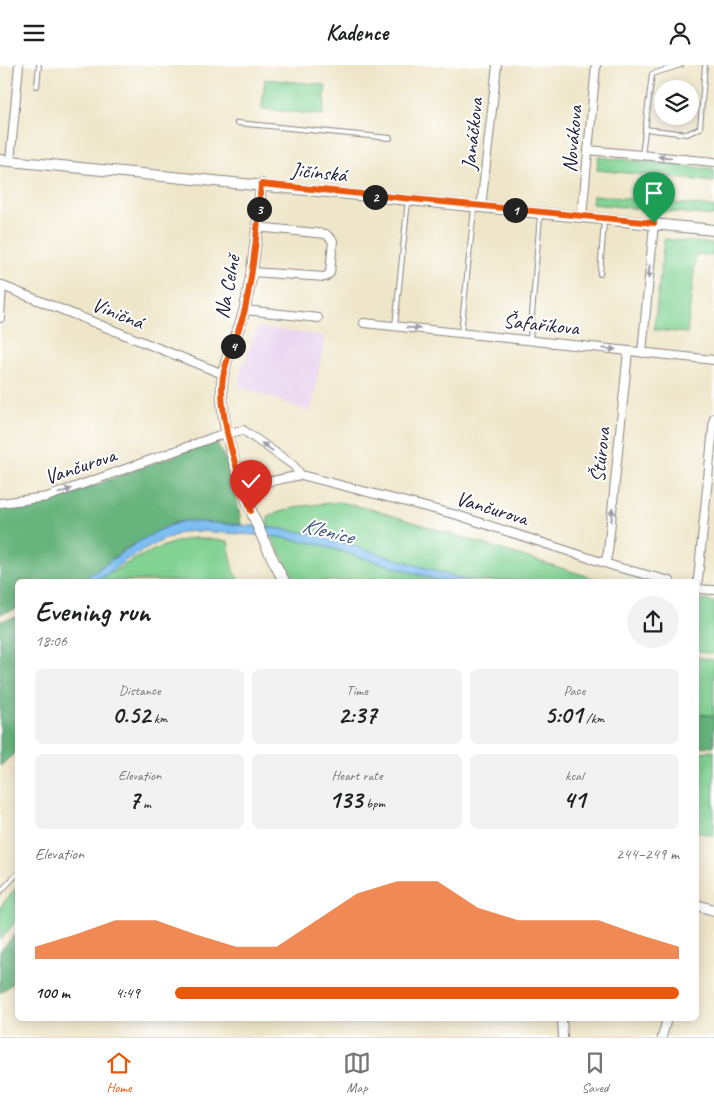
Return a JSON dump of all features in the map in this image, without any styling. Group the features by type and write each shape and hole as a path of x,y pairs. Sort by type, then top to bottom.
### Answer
{"street":[{"path":"5,160 19,65"},
{"name":"Janáčkova","path":"478,207 486,163 497,65"},
{"name":"Novákova","path":"582,217 596,65"},
{"path":"588,149 714,162"},
{"name":"Jičínská","path":"5,160 714,230"},
{"name":"Na Celně","path":"261,184 252,272 244,310 224,374 222,400 228,433 251,511 283,579"},
{"path":"642,353 654,223"},
{"path":"252,272 325,277 330,273 333,241 326,234 256,227"},
{"path":"0,318 1,285"},
{"name":"Viničná","path":"1,285 224,374"},
{"path":"244,310 318,318"},
{"name":"Šafaříkova","path":"364,323 714,360"},
{"name":"Štúrova","path":"605,563 608,552 628,351"},
{"path":"698,579 714,418"},
{"name":"Vančurova","path":"0,503 47,497 228,433 243,431 293,465 302,475"},
{"name":"Vančurova","path":"243,487 302,475 457,515 605,563 663,579"},
{"path":"699,589 714,590"},
{"path":"699,906 714,910"},
{"path":"562,1021 563,1037"},
{"path":"662,1037 666,1021"}],"lane":[{"path":"37,86 39,65"},
{"path":"642,155 652,74 681,65"},
{"path":"645,129 687,134 700,128 705,65"},
{"path":"237,123 390,139"},
{"path":"395,326 408,200"},
{"path":"461,333 478,207"},
{"path":"530,340 541,213"},
{"path":"600,274 604,219"},
{"path":"0,892 15,876"}],"shaded area":[{"path":"258,327 325,336 311,412 239,386 239,375"}],"green space":[{"path":"265,79 326,85 323,115 262,109"},
{"path":"598,157 714,169 714,182 597,170"},
{"path":"593,195 714,207 714,216 592,204"},
{"path":"664,239 714,244 714,256 696,254 687,333 654,330"},
{"path":"215,441 229,469 236,493 241,525 184,521 174,523 125,549 85,579 15,579 15,610 0,614 0,507 34,504 62,497"},
{"path":"339,502 371,509 597,579 461,579 315,534 267,527 269,515 301,506"},
{"path":"271,536 314,543 433,579 295,579"},
{"path":"194,538 228,541 234,573 238,579 101,579 156,549"},
{"path":"699,600 714,602 714,654 699,652"},
{"path":"15,617 15,753 0,766 0,621"},
{"path":"699,658 714,660 714,716 699,714"},
{"path":"699,714 714,716 714,747 699,746"},
{"path":"714,751 714,836 699,832 699,752"},
{"path":"15,889 15,922 0,940 0,907"},
{"path":"15,934 15,982 0,993 0,951"}],"water":[{"path":"184,521 267,527 315,534 461,579 433,579 314,543 271,536 198,531 182,532 159,542 126,560 101,579 85,579 144,539 171,525"}],"route":[{"path":"251,511 231,444 222,400 222,387 224,374 244,310 252,272 261,184 481,208 654,223"}],"water label":[{"name":"Klenice","path":"328,530"}]}
